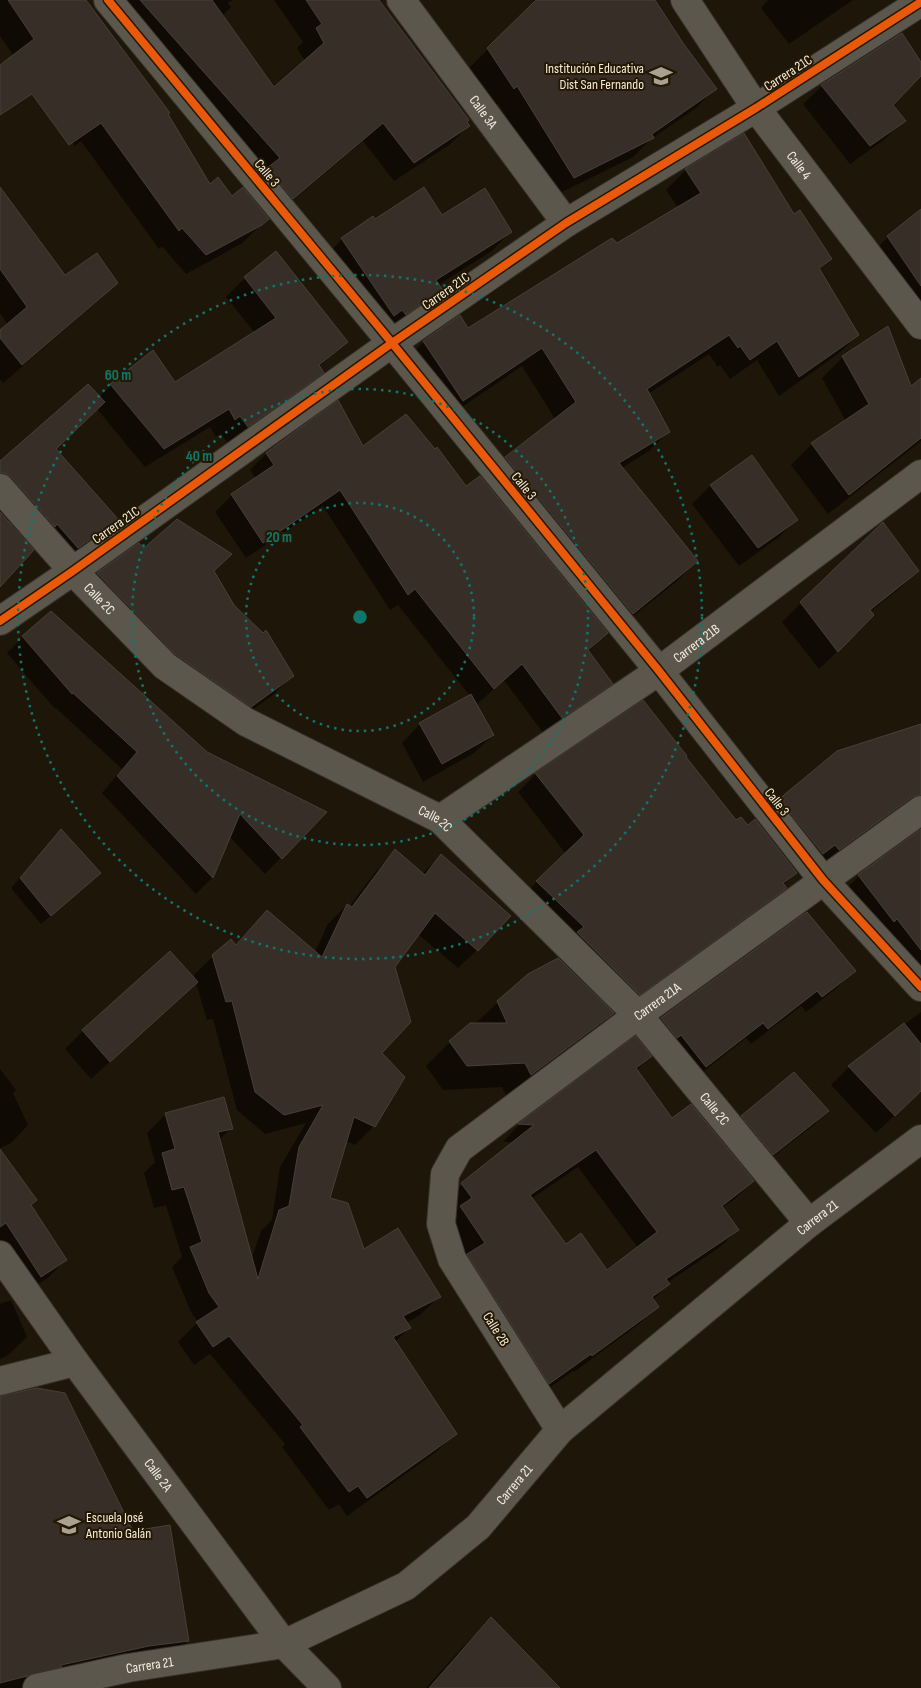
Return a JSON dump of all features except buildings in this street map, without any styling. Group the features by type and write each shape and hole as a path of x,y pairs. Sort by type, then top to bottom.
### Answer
{"street":[{"name":"Calle 3","path":"108,0 392,343 659,671 823,880 921,987"},
{"name":"Calle 3A","path":"401,0 566,223"},
{"name":"Calle 4","path":"684,0 756,108 921,325"},
{"name":"Carrera 21C","path":"0,621 392,343 566,223 756,108 918,2"},
{"name":"Carrera 21B","path":"440,819 659,671 921,474"},
{"name":"Calle 2C","path":"0,488 73,571 165,666 246,722 440,819 638,1014 809,1223"},
{"name":"Carrera 21A","path":"441,1224 445,1174 459,1149 638,1014 921,810"},
{"name":"Carrera 21","path":"37,1688 131,1678 284,1644 406,1586 478,1527 560,1430 809,1223 921,1139"},
{"name":"Calle 2B","path":"441,1224 452,1259 560,1430"},
{"name":"Calle 2A","path":"0,1255 75,1362 284,1644 328,1688"},
{"path":"0,1381 75,1362"}],"cycle path":[{"path":"108,0 392,343 659,671 823,880 921,987"},
{"path":"0,621 392,343 566,223 756,108 921,2"}],"place":[{"name":"Institución Educativa Dist San Fernando","path":"661,76"},
{"name":"Escuela José Antonio Galán","path":"69,1525"}]}
